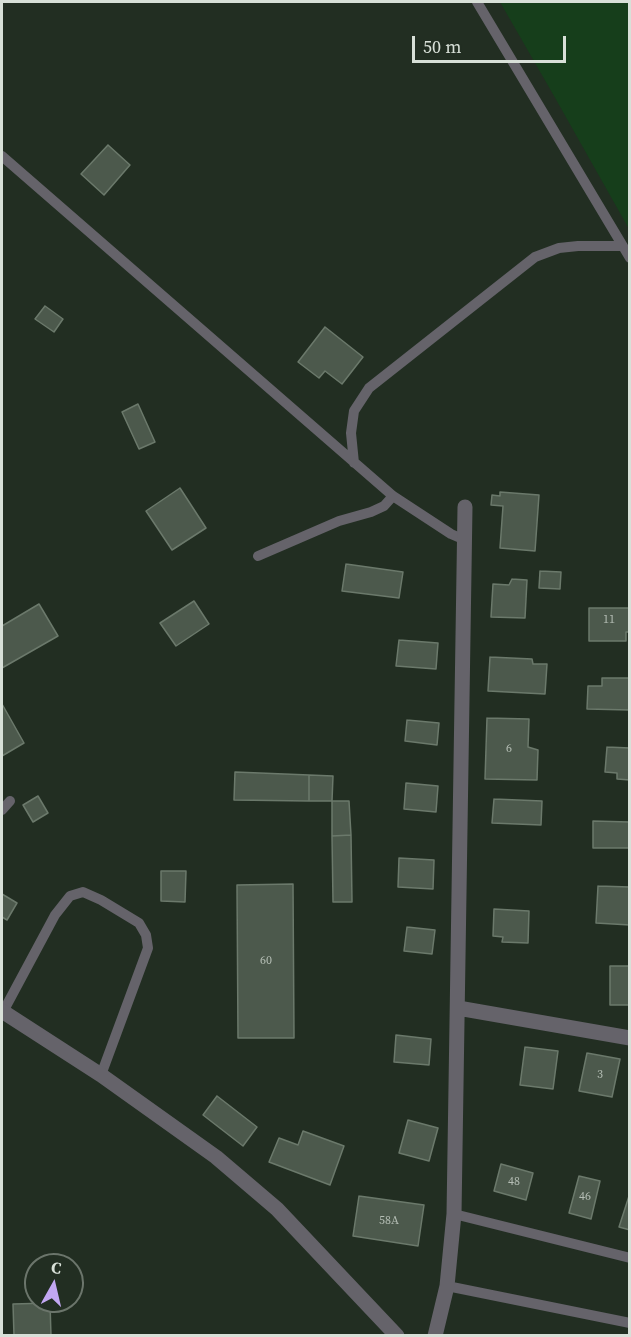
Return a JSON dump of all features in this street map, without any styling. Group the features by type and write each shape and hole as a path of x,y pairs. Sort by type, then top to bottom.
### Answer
{"street":[{"path":"435,1335 447,1286 454,1214 465,507"},
{"path":"458,1008 630,1038"},
{"path":"2,1012 101,1075 216,1157 277,1209 392,1334"}],"lane":[{"path":"477,2 630,258"},
{"path":"2,156 393,496 451,534 465,540"},
{"path":"354,463 351,433 354,411 369,388 535,257 569,247 622,246"},
{"path":"258,556 339,521 371,512 384,506 393,496"},
{"path":"2,810 10,801"},
{"path":"2,1012 55,915 70,896 83,892 139,923 146,935 148,948 101,1075"},
{"path":"454,1214 630,1258"},
{"path":"447,1286 630,1323"}],"green space":[{"path":"500,2 629,2 629,229 554,96"}],"building":[{"path":"108,145 130,165 104,195 81,174"},
{"path":"45,306 63,319 54,332 35,319"},
{"path":"325,327 363,357 342,384 325,371 319,378 298,362"},
{"path":"138,404 155,442 139,449 122,412"},
{"path":"180,488 206,528 172,550 146,511"},
{"path":"500,492 539,495 535,551 500,548 503,506 491,505 492,495 500,496"},
{"path":"346,564 403,572 399,598 342,591"},
{"path":"540,571 561,572 560,589 539,588"},
{"path":"512,579 527,580 525,618 491,617 493,584 509,585"},
{"path":"194,601 209,624 176,646 160,623"},
{"path":"39,604 58,636 2,668 2,626"},
{"path":"589,608 630,608 630,632 626,632 626,641 589,641"},
{"path":"399,640 438,643 436,669 396,666"},
{"path":"490,657 532,659 533,664 547,664 545,694 488,691"},
{"path":"602,678 630,678 630,710 587,709 588,686 602,686"},
{"path":"2,704 24,743 2,756"},
{"path":"487,718 529,719 528,747 538,750 537,780 485,779"},
{"path":"407,720 439,723 437,745 405,741"},
{"path":"607,747 630,748 630,780 617,779 617,773 605,772"},
{"path":"235,772 309,775 309,801 234,800"},
{"path":"309,775 333,776 332,801 309,801"},
{"path":"406,783 438,786 436,812 404,809"},
{"path":"38,796 48,813 33,822 23,805"},
{"path":"494,799 542,801 541,825 492,823"},
{"path":"332,801 349,801 351,835 332,836"},
{"path":"593,821 630,822 630,848 593,848"},
{"path":"351,835 352,902 333,902 332,836"},
{"path":"399,858 434,860 433,889 398,887"},
{"path":"161,871 186,871 185,902 161,901"},
{"path":"293,884 294,1038 238,1038 237,885"},
{"path":"598,886 630,887 630,925 596,923"},
{"path":"2,894 17,903 7,920 2,917"},
{"path":"494,909 529,911 528,943 502,942 503,937 493,936"},
{"path":"407,927 435,930 432,954 404,951"},
{"path":"610,966 630,966 630,1005 610,1005"},
{"path":"396,1035 431,1039 429,1065 394,1062"},
{"path":"525,1047 558,1051 553,1089 520,1085"},
{"path":"587,1053 620,1059 612,1097 579,1091"},
{"path":"217,1096 257,1127 243,1146 203,1115"},
{"path":"408,1120 438,1128 429,1161 399,1153"},
{"path":"303,1131 344,1146 330,1185 269,1162 279,1138 298,1145"},
{"path":"501,1164 533,1173 526,1200 494,1191"},
{"path":"579,1176 600,1181 591,1219 569,1213"},
{"path":"630,1193 630,1230 619,1227"},
{"path":"359,1196 424,1205 418,1246 353,1236"},
{"path":"13,1304 24,1304 24,1313 50,1313 51,1336 14,1336"}]}
